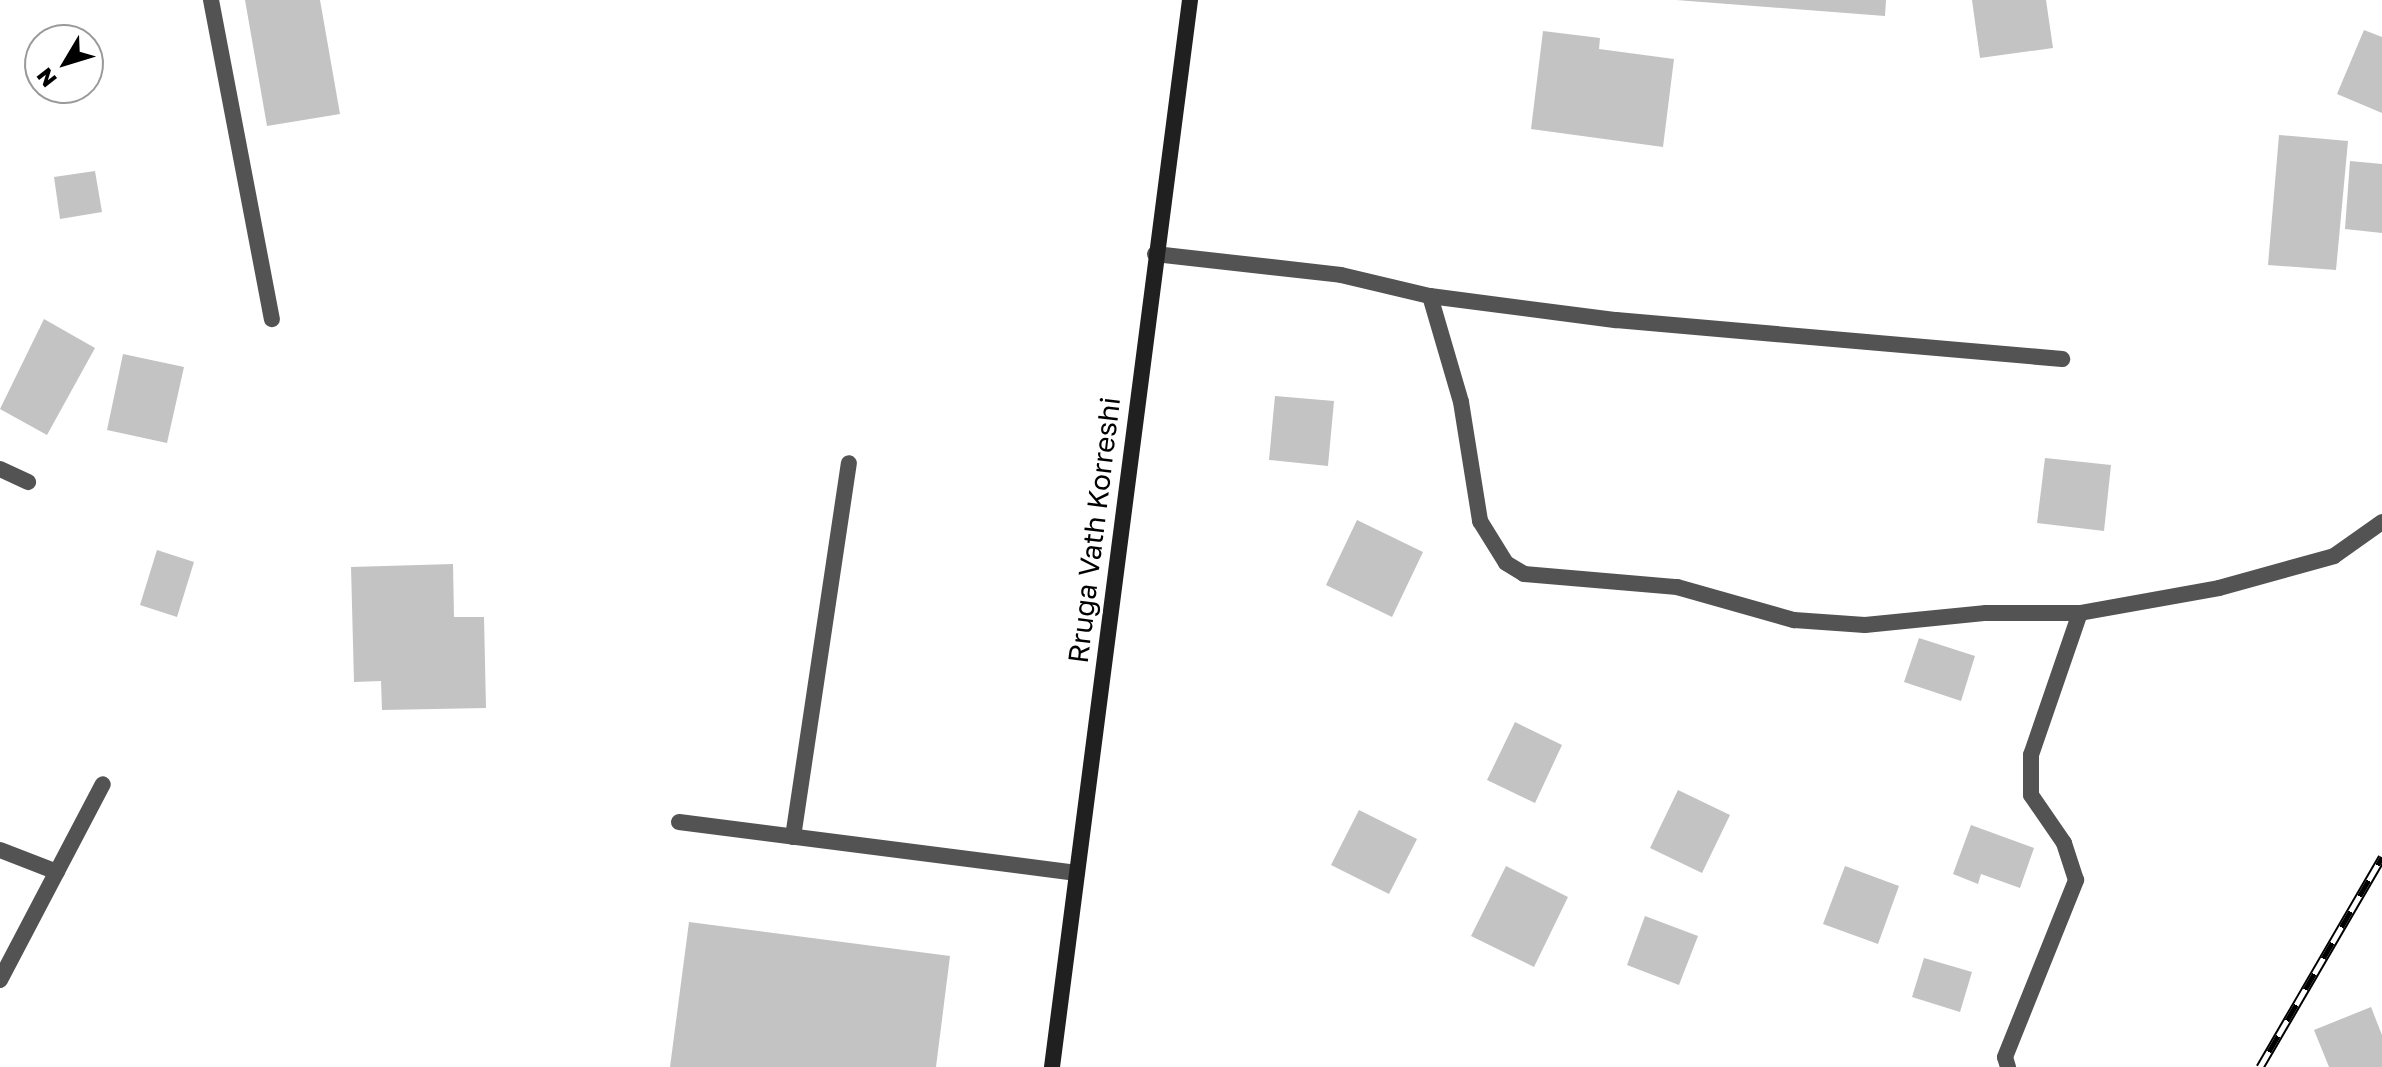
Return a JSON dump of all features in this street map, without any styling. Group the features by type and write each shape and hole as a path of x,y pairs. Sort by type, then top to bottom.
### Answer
{"main road":[{"name":"Rruga Vath Korreshi","path":"1052,1067 1190,0"}],"street":[{"path":"211,0 272,319"},
{"path":"1155,254 1341,275 1430,296 1616,320 2062,359"},
{"path":"1430,296 1461,402 1480,521 1506,563 1524,574 1677,587 1794,620 1865,625 1986,613 2080,613 2219,588 2334,556 2382,522"},
{"path":"793,837 849,463"},
{"path":"0,469 28,482"},
{"path":"2008,1067 2005,1057 2076,880 2064,843 2031,795 2031,769 2080,613"},
{"path":"0,980 103,784"},
{"path":"679,822 1077,873"},
{"path":"0,850 57,872"}],"building":[{"path":"245,0 320,0 340,114 267,126"},
{"path":"1676,0 1886,0 1885,16"},
{"path":"1972,0 2046,0 2053,48 1980,58"},
{"path":"2364,30 2382,37 2382,113 2337,94"},
{"path":"1543,31 1600,38 1599,49 1674,59 1663,147 1531,129"},
{"path":"2279,135 2348,141 2336,270 2268,265"},
{"path":"2350,161 2382,164 2382,233 2345,229"},
{"path":"95,171 102,212 60,219 54,177"},
{"path":"44,319 95,348 47,435 0,409"},
{"path":"123,354 184,367 167,443 107,430"},
{"path":"1275,396 1334,401 1328,466 1269,460"},
{"path":"2045,458 2111,465 2104,531 2037,523"},
{"path":"1357,520 1423,552 1392,617 1326,585"},
{"path":"157,550 194,562 177,617 140,605"},
{"path":"453,564 454,617 484,617 486,708 382,710 381,681 354,682 351,567"},
{"path":"1919,638 1975,656 1961,701 1904,682"},
{"path":"1515,722 1562,745 1535,803 1487,780"},
{"path":"1678,790 1730,815 1702,873 1650,848"},
{"path":"1359,810 1417,839 1389,894 1331,865"},
{"path":"1971,825 2034,848 2020,888 1981,874 1978,884 1953,874"},
{"path":"1506,866 1568,897 1534,967 1471,936"},
{"path":"1845,866 1899,886 1878,944 1823,924"},
{"path":"1645,916 1698,936 1679,985 1627,965"},
{"path":"689,922 950,956 936,1067 670,1067"},
{"path":"1924,958 1972,972 1960,1012 1912,997"},
{"path":"2371,1007 2382,1035 2382,1067 2329,1067 2314,1030"}],"railway":[{"path":"2260,1067 2382,857"}]}
